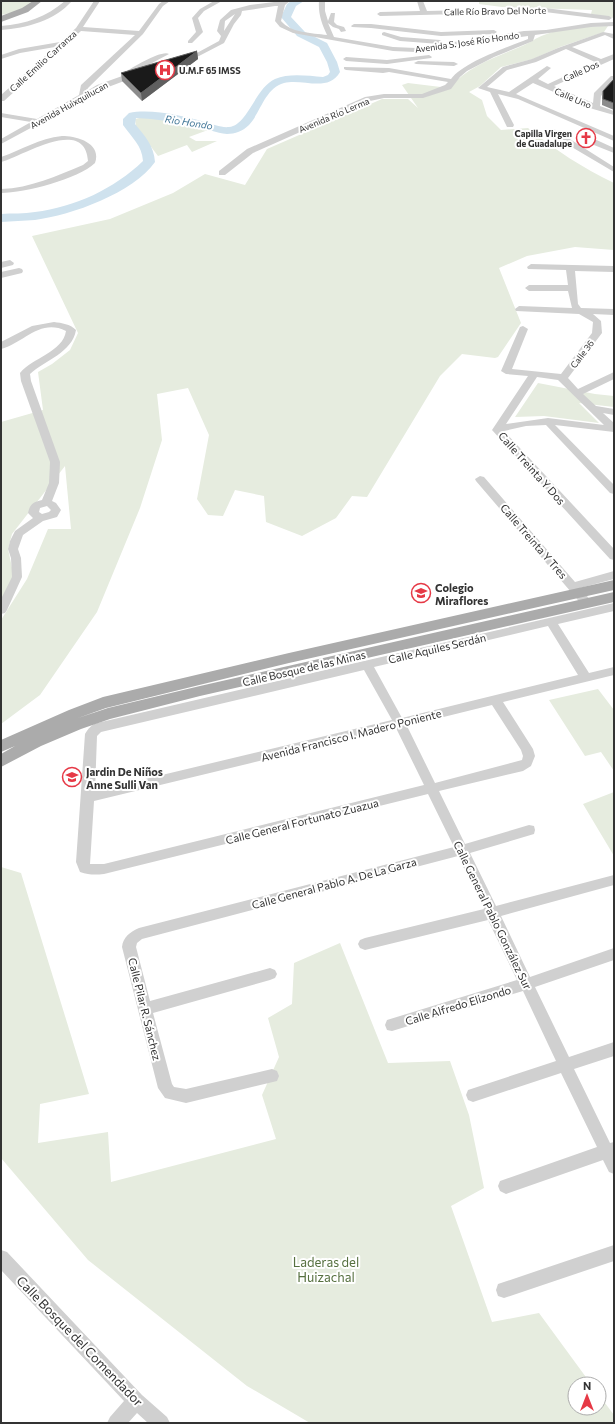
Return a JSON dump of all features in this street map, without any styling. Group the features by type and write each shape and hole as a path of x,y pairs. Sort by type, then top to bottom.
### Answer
{"main road":[{"path":"1,19 25,10 38,1"},
{"name":"Calle Bosque de las Minas","path":"1,760 36,742 76,725 116,712 614,585"},
{"name":"Calle Bosque de las Minas","path":"1,746 74,714 110,702 289,658 580,594 614,597"}],"street":[{"path":"1,28 25,26 33,23 52,13 69,1"},
{"name":"Calle Emilio Carranza","path":"1,99 79,29 97,1"},
{"path":"83,96 84,87 141,33 161,5 168,1"},
{"path":"190,42 200,32 195,18 202,10 219,1"},
{"path":"322,1 321,10 323,19 334,38 343,31"},
{"path":"420,1 424,12"},
{"path":"175,61 196,55 222,42 231,23 238,15 239,10 260,5 285,3"},
{"name":"Avenida S. José Río Hondo","path":"285,3 278,21 282,26 295,32 334,38 428,49 532,33"},
{"name":"Calle Río Bravo Del Norte","path":"380,14 479,8 545,10 614,19"},
{"path":"333,14 331,22 335,26 342,28 343,31 393,45"},
{"path":"555,18 581,14"},
{"path":"462,44 400,39 354,26 371,26 441,34 532,33 573,26 614,24"},
{"path":"79,29 141,33"},
{"path":"389,61 393,45 409,31"},
{"name":"Avenida Río Lerma","path":"222,173 250,151 368,99 384,96 423,96 448,87 457,75 465,70 531,40 532,33"},
{"path":"614,37 605,33 596,37 594,40 534,61 505,68 498,72 482,88 520,97 614,139"},
{"path":"1,57 19,51 61,44"},
{"path":"389,61 442,55 475,46 494,44 508,50"},
{"path":"569,48 601,62"},
{"path":"428,49 442,55 465,70"},
{"path":"124,77 143,64 160,58 166,54"},
{"name":"Calle Dos","path":"547,87 614,56"},
{"path":"346,59 454,64"},
{"name":"Avenida Huixquilucan","path":"1,142 100,87 124,77 161,65"},
{"path":"346,68 383,71 388,70 453,81"},
{"path":"509,95 533,80 547,68"},
{"path":"383,71 402,78"},
{"path":"596,107 598,95 614,78"},
{"name":"Calle Uno","path":"533,80 596,107 614,112"},
{"path":"493,91 510,125"},
{"path":"1,116 38,121"},
{"path":"551,131 614,170"},
{"path":"1,160 21,153 47,140 57,138 78,139 85,142 90,147 93,154 92,161 86,167 33,188 13,192 1,190"},
{"path":"587,139 614,151"},
{"path":"1,265 10,263"},
{"path":"531,267 614,269"},
{"path":"570,268 574,304 577,310"},
{"path":"1,275 19,272"},
{"path":"529,288 572,288"},
{"path":"519,309 614,312"},
{"name":"Calle 36","path":"561,377 564,377 597,333 597,321 586,313 577,310"},
{"path":"1,346 36,328 46,325 61,325 71,330 70,340 64,346 31,366 25,373 26,381 56,462 54,483 46,503 53,505 56,510 53,515 40,518 19,533 13,549 16,558 17,577 1,610"},
{"path":"523,329 506,372 561,377 614,429"},
{"path":"497,430 534,374"},
{"path":"577,393 614,375"},
{"path":"592,408 614,412"},
{"path":"548,421 552,428 614,491"},
{"name":"Calle Treinta Y Dos","path":"614,429 548,421 513,425 497,430 614,556"},
{"name":"Calle Treinta Y Tres","path":"480,479 580,594"},
{"path":"580,594 614,575"},
{"name":"Calle Aquiles Serdán","path":"88,798 91,734 97,728 614,607"},
{"path":"550,622 586,678"},
{"name":"Calle General Pablo González Sur","path":"367,665 400,724 526,984 610,1150 614,1167"},
{"name":"Avenida Francisco I. Madero Poniente","path":"88,798 400,724 614,671"},
{"name":"Calle General Fortunato Zuazua","path":"88,798 83,862 86,868 93,870 104,869 431,790 523,766 527,763 530,756 495,700"},
{"name":"Calle General Pablo A. De La Garza","path":"139,934 462,850 529,830"},
{"path":"364,944 492,913 614,880"},
{"name":"Calle Pilar R. Sánchez","path":"139,934 129,942 129,947 165,1088 170,1093 186,1096 272,1076"},
{"name":"Calle Alfredo Elizondo","path":"392,1025 526,984 614,954"},
{"path":"144,1009 270,974"},
{"path":"473,1095 614,1049"},
{"path":"506,1186 610,1150"},
{"path":"504,1290 614,1253"},
{"name":"Calle Bosque del Comendador","path":"1,1258 136,1401 161,1423"},
{"path":"116,1423 136,1401"}],"green space":[{"path":"1,1 36,1 19,11 1,15"},
{"path":"479,1 614,1 614,18 591,14 592,10 502,7 479,4"},
{"path":"608,26 604,32 560,47 533,59 501,67 480,86 469,92 482,100 487,116 501,130 528,128 548,144 591,171 614,183 614,250 575,247 527,256 499,268 521,323 498,357 495,358 462,354 440,376 367,497 352,496 336,518 302,536 266,522 264,496 235,490 223,516 208,515 197,499 209,435 188,388 157,394 162,440 140,508 97,612 40,695 1,724 1,620 27,579 48,529 71,529 65,466 12,534 8,549 14,577 1,602 1,422 43,410 38,372 52,364 70,350 78,333 32,236 110,219 173,193 205,174 245,185 267,149 382,99 408,99 418,108 402,85 408,83 449,88 457,80 474,68 492,58 525,45 541,36 568,29"},
{"path":"144,117 178,122 208,130 189,137 196,141 217,141 192,152 187,145 158,156 136,127 135,119"},
{"path":"538,383 595,394 614,396 614,407 579,403 599,423 544,416 515,417"},
{"path":"598,689 614,710 614,771 601,752 585,756 549,700"},
{"path":"614,792 614,856 583,804"},
{"name":"Laderas del Huizachal","path":"1,867 21,873 89,1094 40,1104 38,1143 108,1132 111,1182 276,1139 262,1095 279,1057 268,1018 292,1004 294,963 340,943 388,1063 450,1061 469,1115 484,1188 451,1206 492,1322 539,1313 585,1376 567,1376 567,1416 607,1416 607,1406 614,1415 614,1423 310,1423 247,1386 88,1260 1,1158"}],"building":[{"path":"197,51 141,93 121,73"},
{"path":"614,79 614,103 603,99 603,91"}],"waterway":[{"name":"Rio Hondo","path":"1,218 35,216 81,204 111,191 138,173 149,162 149,156 146,146 129,125 129,119 133,115 173,118 219,129 232,130 245,122 265,92 279,81 296,79 325,80 332,77 335,72 332,62 323,45 301,34 286,17 292,4 299,1"}],"place":[{"name":"U.M.F 65 IMSS","path":"165,70"},
{"name":"Capilla Virgen de Guadalupe","path":"586,138"},
{"name":"Colegio Miraflores","path":"421,593"},
{"name":"Jardin De Niños Anne Sulli Van","path":"72,777"}]}
